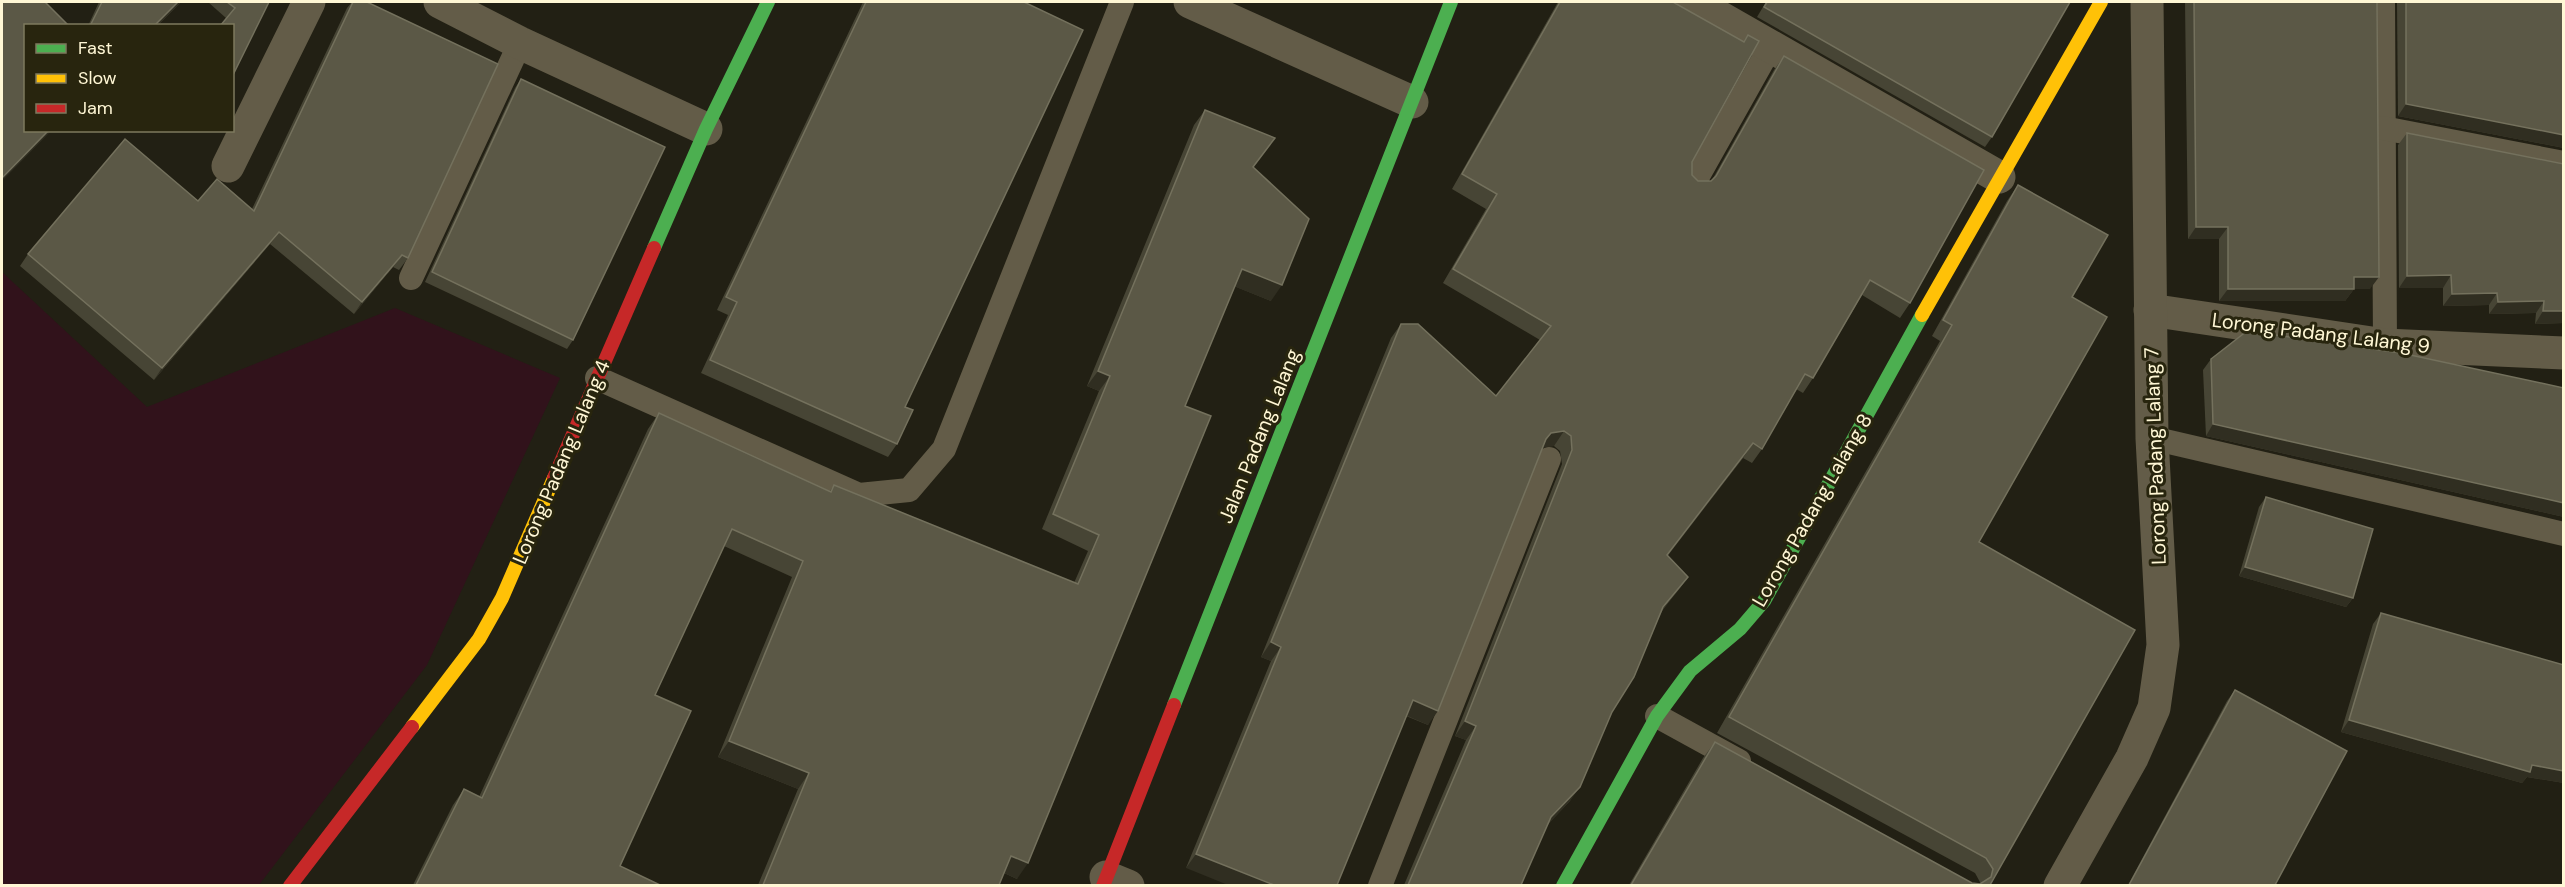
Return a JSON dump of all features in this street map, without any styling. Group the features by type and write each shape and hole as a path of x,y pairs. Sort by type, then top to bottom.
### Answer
{"street":[{"path":"228,166 309,2"},
{"path":"440,2 520,43 706,129"},
{"name":"Lorong Padang Lalang 4","path":"290,885 479,639 502,598 706,129 768,2"},
{"path":"1190,2 1412,102"},
{"name":"Jalan Padang Lalang","path":"1112,883 1451,2"},
{"path":"1693,2 1999,177"},
{"name":"Lorong Padang Lalang 8","path":"1563,885 1657,716 1690,671 1740,629 1764,601 1999,177 2101,2"},
{"name":"Lorong Padang Lalang 7","path":"2060,885 2132,758 2154,708 2163,645 2152,438 2147,2"},
{"name":"Lorong Padang Lalang 9","path":"2150,310 2385,345 2564,353"}],"lane":[{"path":"597,378 859,495 909,490 944,449 1122,2"},
{"path":"2382,2 2385,345"},
{"path":"411,278 520,43"},
{"path":"1694,183 1771,46"},
{"path":"2383,128 2564,163"},
{"path":"2152,438 2564,534"},
{"path":"1380,885 1549,459"},
{"path":"1657,716 1755,770"}],"shaded area":[{"path":"2,272 147,407 395,308 560,378 427,665 259,885 2,885"}],"building":[{"path":"2,2 45,2 67,24 24,24 24,132 47,132 2,178"},
{"path":"102,2 178,2 156,24 91,24"},
{"path":"227,2 269,2 234,73 234,24 222,24 235,8"},
{"path":"353,2 367,2 498,64 408,258 402,255 362,302 279,232 162,368 28,254 125,139 198,201 217,179 254,211"},
{"path":"866,2 1024,2 1083,30 905,407 913,410 897,444 710,360 737,302 726,297"},
{"path":"1560,2 1673,2 1744,42 1748,35 1759,41 1692,162 1692,175 1698,181 1711,181 1716,176 1784,56 1984,170 1910,303 1870,280 1813,378 1805,374 1762,449 1753,443 1667,555 1688,577 1663,607 1634,677 1612,712 1580,787 1551,817 1521,885 1408,885 1476,726 1465,721 1572,450 1571,436 1564,431 1551,433 1546,439 1438,711 1413,700 1337,885 1274,885 1196,854 1281,647 1271,642 1401,324 1418,324 1496,396 1551,326 1453,269 1497,194 1462,174"},
{"path":"1767,2 2070,2 1992,137 1764,7"},
{"path":"2194,2 2377,2 2379,277 2354,277 2354,289 2228,289 2228,227 2196,227"},
{"path":"2406,2 2564,2 2564,135 2406,104"},
{"path":"521,79 665,147 573,340 432,272"},
{"path":"1205,110 1275,138 1253,167 1309,219 1282,285 1242,269 1185,406 1211,416 1028,863 1011,856 999,885 763,885 809,773 729,741 803,561 732,529 655,695 691,711 620,866 660,885 416,885 464,789 482,798 659,413 831,492 834,485 1078,584 1099,535 1053,514 1110,376 1098,371"},
{"path":"2407,133 2564,164 2564,311 2543,311 2544,301 2498,302 2497,293 2452,294 2451,275 2407,276"},
{"path":"2018,185 2108,235 2072,297 2107,317 1979,542 2135,630 1990,885 1631,885 1715,742 1972,883 1980,884 1991,877 1993,869 1986,858 1729,717 1952,325 1943,320"},
{"path":"2247,331 2401,353 2564,388 2564,503 2213,424 2211,359"},
{"path":"2266,497 2373,529 2353,598 2245,567"},
{"path":"2381,613 2564,665 2564,771 2532,765 2530,772 2349,720"},
{"path":"2235,690 2347,751 2275,885 2129,885"}],"traffic: fast":[{"path":"654,248 706,129 768,2"},
{"path":"1174,705 1451,2"},
{"path":"1563,886 1657,716 1690,671 1740,629 1764,601 1922,315"}],"traffic: slow":[{"path":"1922,315 2101,2"},
{"path":"412,727 479,639 502,598 554,478"}],"traffic: jam":[{"path":"554,478 654,248"},
{"path":"1103,886 1174,705"},
{"path":"290,886 412,727"}]}
